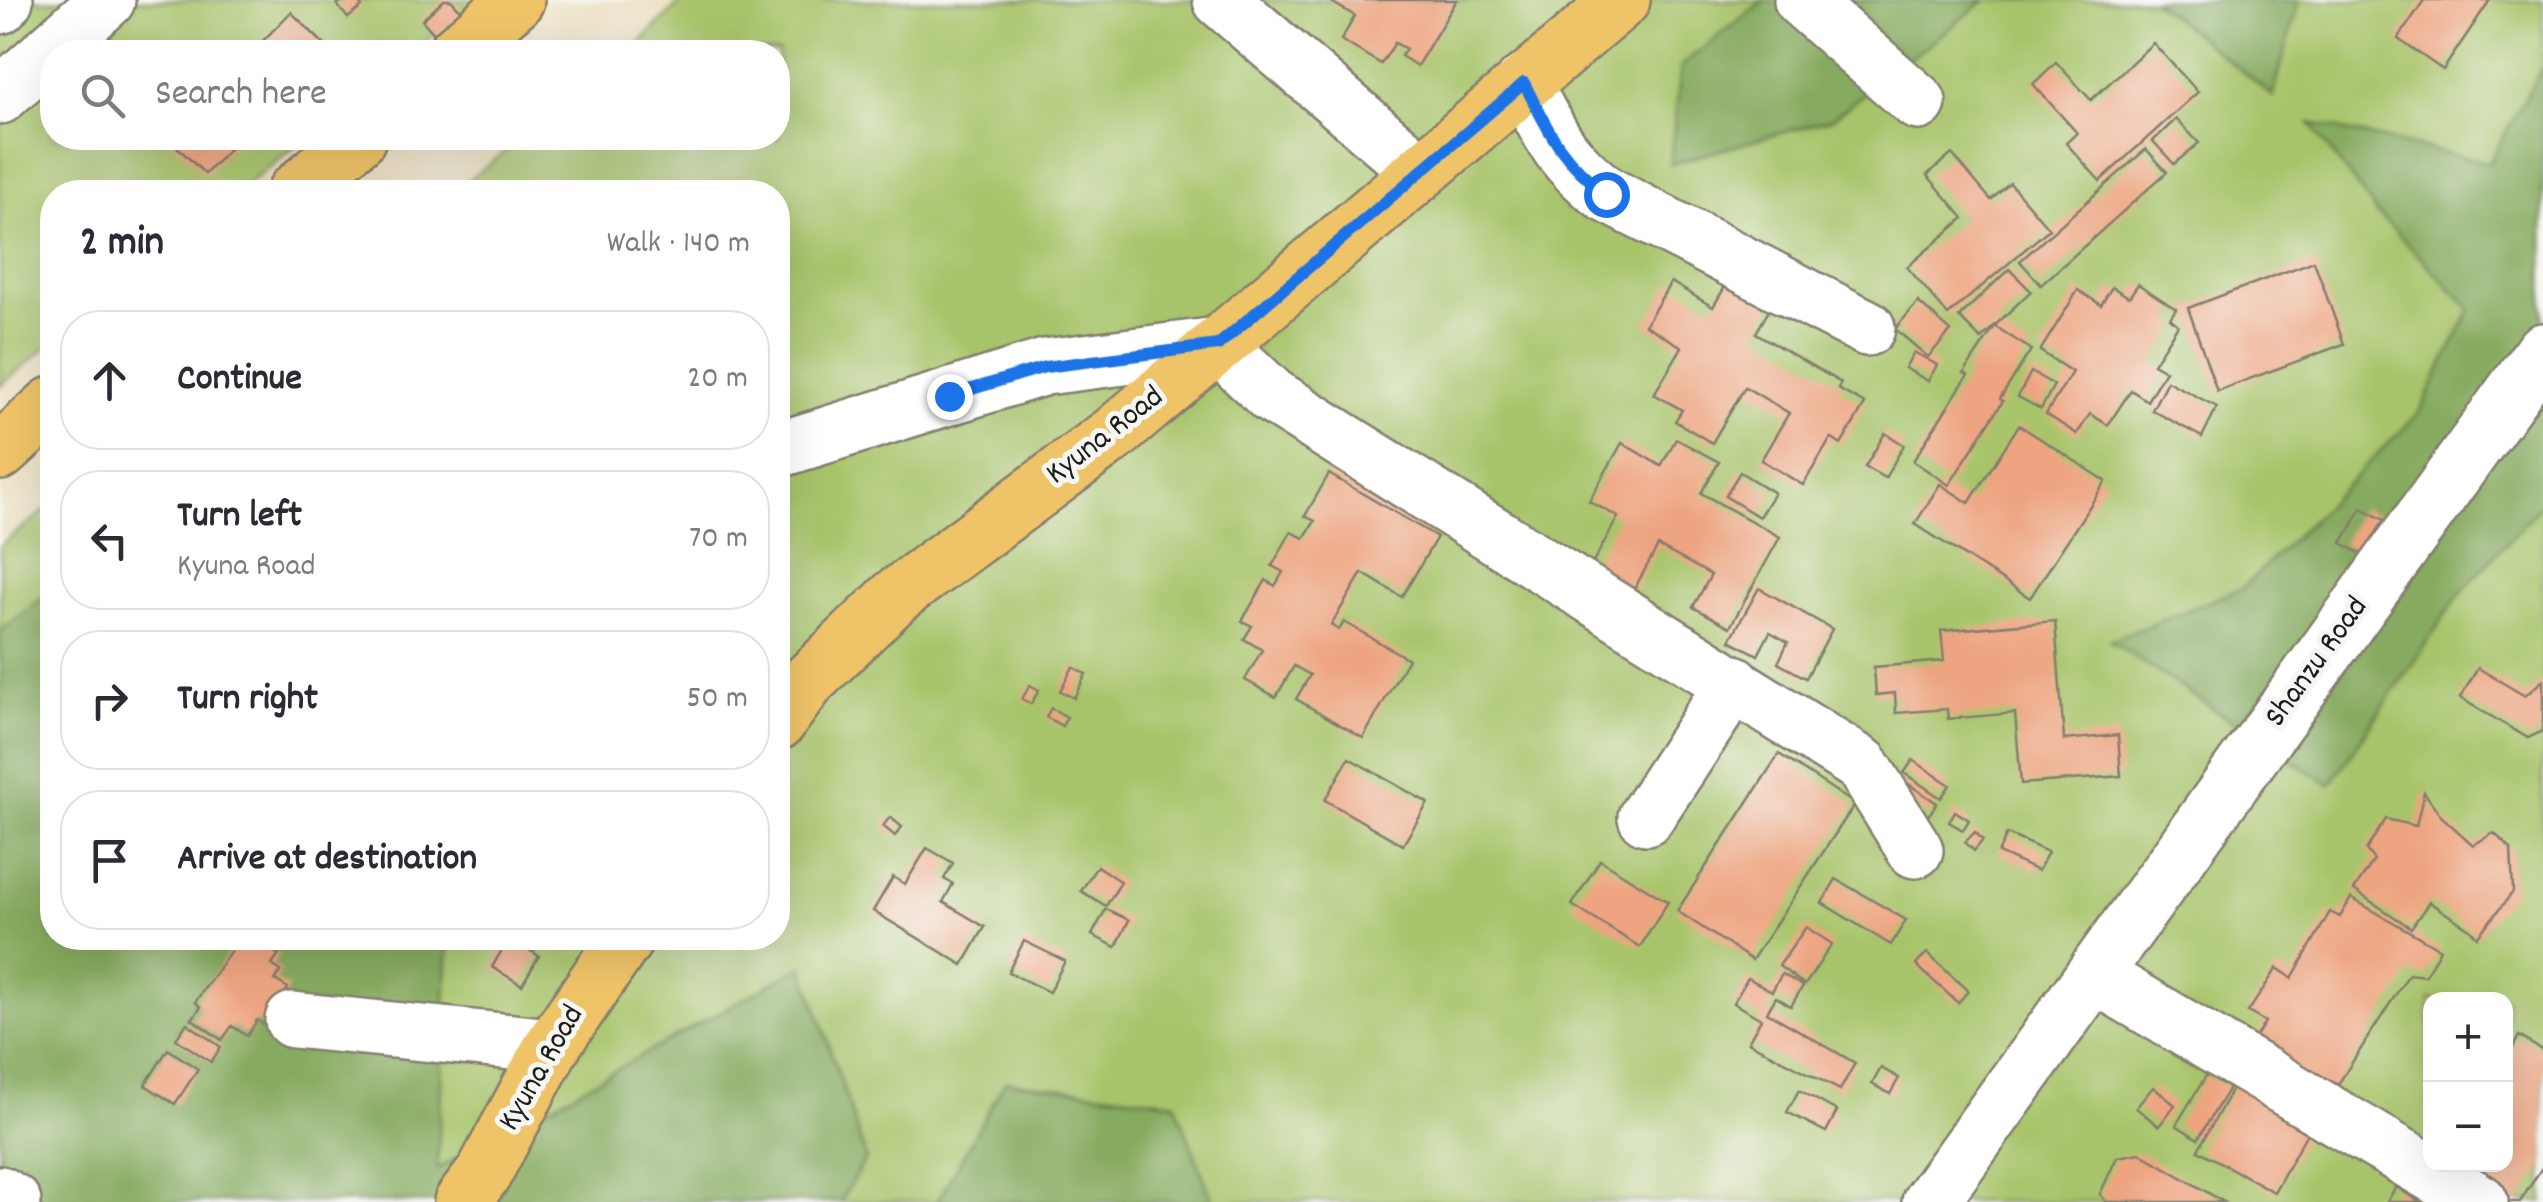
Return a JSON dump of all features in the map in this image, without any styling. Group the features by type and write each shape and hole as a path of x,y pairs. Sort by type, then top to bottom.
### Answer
{"main road":[{"path":"470,40 516,0"},
{"name":"Kyuna Road","path":"790,706 809,680 896,596 1115,434 1524,83 1597,7"},
{"path":"309,180 344,150"},
{"path":"0,452 40,417"},
{"name":"Kyuna Road","path":"462,1202 484,1173 552,1046 618,950"}],"street":[{"path":"0,6 5,0"},
{"path":"62,40 107,0"},
{"path":"1221,0 1419,170"},
{"path":"1802,0 1918,102"},
{"path":"0,96 40,60"},
{"path":"1524,83 1558,150 1606,194 1867,328"},
{"path":"790,446 1045,367 1218,345 1272,396 1862,765 1915,850"},
{"name":"Shanzu Road","path":"1930,1202 2543,351"},
{"path":"1646,817 1734,683"},
{"path":"2094,975 2480,1202"},
{"path":"294,1020 552,1046"},
{"path":"0,1194 13,1202"}],"green space":[{"path":"0,0 478,0 427,40 40,40 40,150 291,150 253,180 40,180 40,353 0,386"},
{"path":"683,0 2543,0 2543,1202 0,1202 0,546 40,514 40,950 790,950 790,180 469,180 507,150 790,150 790,40 642,40"},
{"path":"1764,0 1986,0 1831,119 1670,164 1681,66"},
{"path":"2152,0 2299,0 2273,96"},
{"path":"2543,66 2543,502 2458,596 2330,785 2110,641 2243,588 2418,414 2471,309 2377,213 2310,123 2489,163"},
{"path":"40,600 40,950 447,950 437,1169 803,966 866,1158 840,1202 0,1202 0,631"},
{"path":"1005,1081 1175,1102 1213,1202 937,1202"}],"building":[{"path":"343,0 357,0 362,7 348,18 337,5"},
{"path":"444,0 451,0 463,13 437,37 422,20"},
{"path":"1328,0 1457,0 1417,66 1401,56 1406,49 1395,43 1381,64 1341,40 1355,16"},
{"path":"2424,0 2490,0 2443,70 2398,39"},
{"path":"291,12 320,40 264,40"},
{"path":"2153,43 2198,92 2100,181 2066,143 2077,133 2033,84 2056,62 2091,100"},
{"path":"2176,119 2199,143 2174,164 2153,141"},
{"path":"2146,149 2167,172 2041,285 2020,261"},
{"path":"180,150 228,150 205,174"},
{"path":"1952,154 1991,200 2010,183 2049,229 1948,315 1907,267 1964,218 1927,175"},
{"path":"2314,261 2344,344 2217,391 2188,308"},
{"path":"1736,268 1779,293 1756,333 1841,383 1838,389 1865,404 1841,445 1831,438 1803,485 1761,460 1789,413 1745,387 1712,443 1675,421 1682,410 1654,394 1682,347 1645,325 1671,282 1713,307"},
{"path":"2009,269 2031,291 1981,339 1959,317"},
{"path":"2138,284 2176,309 2170,318 2178,325 2153,364 2165,371 2147,401 2131,390 2108,425 2090,414 2077,434 2046,414 2072,372 2040,351 2078,290 2101,305 2112,287 2129,297"},
{"path":"1918,302 1951,331 1928,357 1895,329"},
{"path":"1995,326 2031,350 1949,485 1913,461"},
{"path":"1914,352 1937,365 1928,381 1905,368"},
{"path":"2031,372 2054,385 2041,409 2018,397"},
{"path":"2167,381 2217,407 2202,437 2152,410"},
{"path":"2019,425 2106,481 2030,598 1915,524 1940,484 1969,503"},
{"path":"1885,433 1904,445 1885,478 1865,467"},
{"path":"1676,439 1719,462 1701,493 1780,537 1730,627 1693,607 1711,575 1658,546 1632,593 1589,570 1618,517 1589,501 1622,443 1661,466"},
{"path":"1740,472 1774,493 1759,517 1725,496"},
{"path":"1329,474 1437,537 1402,597 1362,573 1331,625 1339,630 1344,622 1408,659 1363,738 1296,699 1310,675 1294,666 1276,697 1245,680 1262,650 1244,639 1252,626 1242,621 1266,580 1275,586 1283,572 1272,566 1291,532 1304,538 1315,521 1305,516"},
{"path":"2362,508 2384,520 2363,555 2342,543"},
{"path":"1759,588 1832,629 1806,678 1778,663 1788,642 1770,632 1758,655 1730,640"},
{"path":"2055,621 2064,740 2118,735 2121,776 2021,784 2015,713 1948,719 1947,709 1896,713 1895,693 1876,695 1874,667 1944,661 1941,631"},
{"path":"1073,667 1086,674 1074,698 1060,691"},
{"path":"2478,668 2525,696 2543,680 2543,731 2528,738 2460,698"},
{"path":"1030,685 1039,690 1031,704 1022,699"},
{"path":"1051,708 1067,717 1062,726 1046,717"},
{"path":"1779,754 1855,804 1752,960 1677,911"},
{"path":"1349,758 1428,803 1403,845 1325,800"},
{"path":"1913,760 1950,785 1941,798 1904,773"},
{"path":"1904,781 1937,803 1928,816 1895,793"},
{"path":"2424,792 2441,816 2473,845 2494,833 2511,849 2513,892 2477,937 2429,902 2411,928 2354,890 2374,860 2366,850 2386,819 2416,826"},
{"path":"1955,811 1969,820 1963,830 1949,822"},
{"path":"890,817 902,827 895,836 883,826"},
{"path":"1975,832 1983,840 1974,851 1965,842"},
{"path":"2007,834 2048,852 2038,871 1998,853"},
{"path":"927,848 953,863 944,879 953,884 943,902 985,927 963,965 873,911 893,877 905,884"},
{"path":"1600,860 1668,902 1640,947 1572,905"},
{"path":"1097,866 1121,882 1106,906 1081,891"},
{"path":"1836,879 1906,920 1891,945 1822,903"},
{"path":"2351,898 2440,949 2425,976 2409,974 2328,1100 2248,1049 2265,1022 2248,1012 2277,968 2292,978 2330,912 2340,917"},
{"path":"1106,909 1129,920 1116,947 1092,935"},
{"path":"1806,927 1832,944 1805,985 1779,966"},
{"path":"1024,941 1065,961 1049,992 1008,972"},
{"path":"232,950 272,950 279,955 272,965 281,971 275,980 288,988 269,1029 257,1020 247,1036 232,1026 222,1040 192,1019 201,1007 195,1002"},
{"path":"502,950 529,950 539,956 522,985 492,967"},
{"path":"1927,953 1968,991 1958,1003 1916,965"},
{"path":"1782,974 1803,986 1791,1006 1776,997 1767,1012 1855,1063 1840,1090 1748,1042 1761,1019 1733,1003 1748,978 1772,991"},
{"path":"187,1023 221,1047 211,1062 176,1039"},
{"path":"2519,1036 2543,1051 2543,1166 2520,1202 2508,1202 2467,1172 2513,1172 2513,1048"},
{"path":"168,1049 198,1069 175,1104 145,1085"},
{"path":"1881,1068 1899,1078 1890,1094 1872,1084"},
{"path":"2207,1074 2229,1088 2198,1139 2176,1125"},
{"path":"2236,1082 2312,1124 2274,1192 2198,1150"},
{"path":"2153,1087 2175,1105 2159,1126 2136,1108"},
{"path":"1799,1090 1837,1111 1826,1132 1787,1112"},
{"path":"2140,1153 2224,1202 2106,1202 2100,1194 2117,1157"},
{"path":"2396,1187 2420,1202 2387,1202"}],"route":[{"path":"949,396 1045,367 1218,345 1524,83 1558,150 1606,194"}]}
